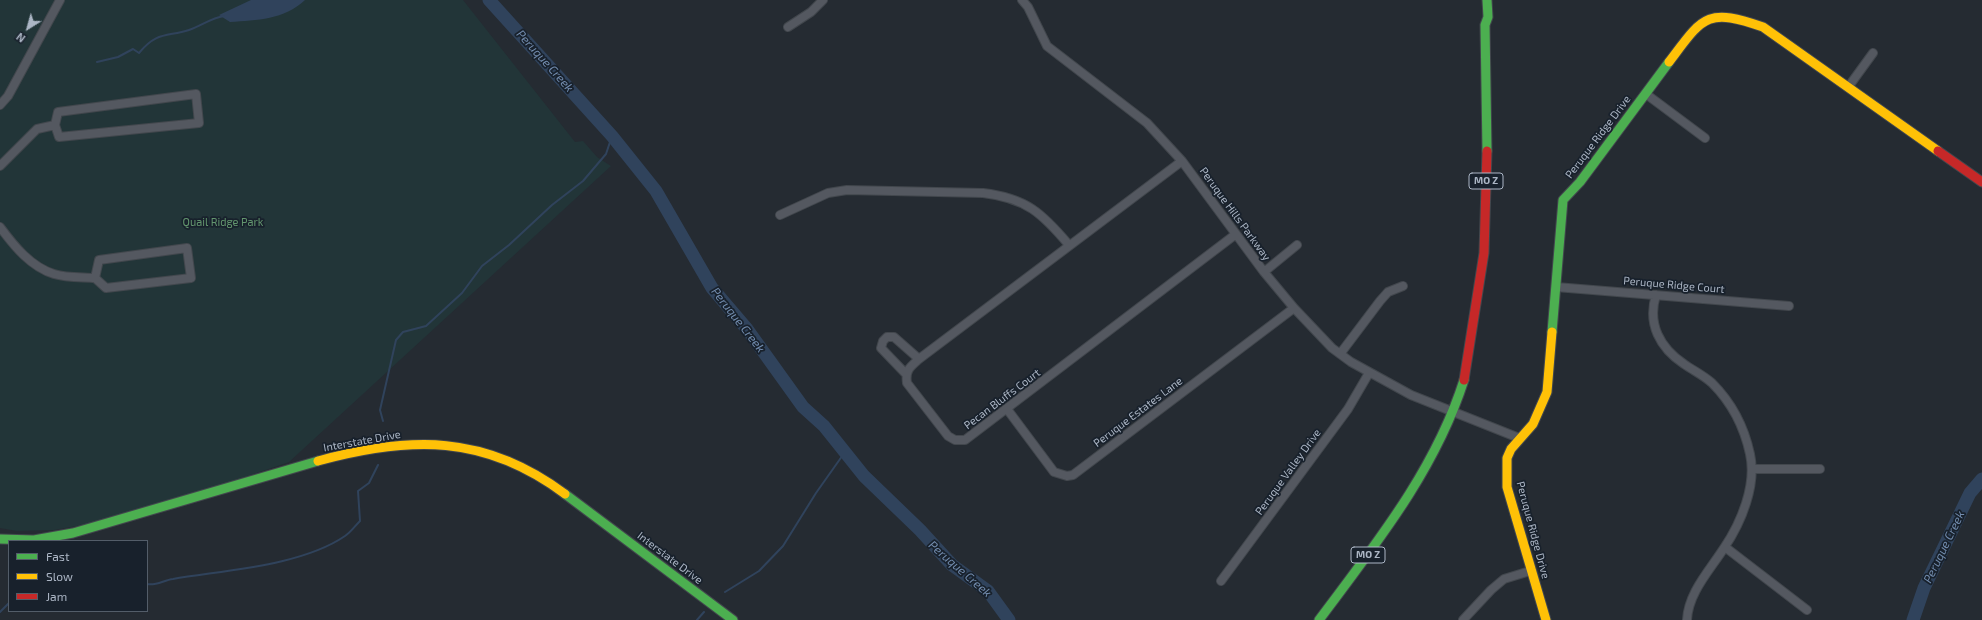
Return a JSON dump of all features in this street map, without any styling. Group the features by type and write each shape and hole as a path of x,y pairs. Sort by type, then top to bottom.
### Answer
{"main road":[{"name":"MO Z","path":"1479,0 1479,16 1485,25"},
{"name":"MO Z","path":"1319,620 1354,575 1394,517 1429,462 1454,412 1466,374 1484,253 1486,184 1485,25 1488,17 1488,0"},
{"name":"Peruque Ridge Drive","path":"1546,620 1530,571 1507,487 1507,458 1511,448 1533,424 1547,392 1563,200 1580,182 1685,41 1698,27 1713,17 1736,18 1763,27 1849,86 1982,182"},
{"name":"Interstate Drive","path":"0,539 34,540 73,533 344,454 397,445 440,444 487,453 535,474 557,488 733,620"}],"street":[{"path":"0,105 8,96 60,0"},
{"path":"788,27 811,12 822,0"},
{"name":"Peruque Hills Parkway","path":"1022,0 1028,7 1047,46 1148,123 1182,161 1264,272 1304,321 1340,354 1369,373 1411,395 1519,438"},
{"path":"1849,86 1873,53"},
{"path":"196,94 199,123 59,137 55,125 58,112 196,94"},
{"path":"1646,94 1705,138"},
{"path":"0,166 4,159 37,129 55,125"},
{"path":"919,359 894,337 887,337 883,341 881,348 906,374 909,367 919,359 1182,161"},
{"path":"780,215 828,193 847,190 983,193 1004,196 1026,205 1051,223 1069,245"},
{"path":"0,227 14,245 28,259 40,268 54,274 95,278 106,288 191,278 187,248 99,260 95,278"},
{"name":"Pecan Bluffs Court","path":"906,374 907,383 948,436 955,440 965,440 1008,409 1236,234"},
{"path":"1264,272 1297,245"},
{"path":"1340,354 1388,292 1403,286"},
{"name":"Peruque Ridge Court","path":"1556,287 1577,287 1789,306"},
{"path":"1656,295 1652,317 1655,331 1667,351 1685,365 1697,371 1712,384 1732,406 1741,424 1753,469 1747,500 1725,547 1704,577 1694,596 1687,610 1687,620"},
{"name":"Peruque Estates Lane","path":"1008,409 1054,472 1067,476 1073,475 1294,308"},
{"name":"Peruque Valley Drive","path":"1221,581 1348,409 1369,373"},
{"path":"1753,469 1820,469"},
{"path":"1725,547 1807,610"},
{"path":"1464,620 1491,590 1504,579 1530,571"}],"green space":[{"name":"Quail Ridge Park","path":"0,0 463,0 575,142 583,141 597,157 611,166 289,462 219,486 100,522 54,530 17,531 0,528"}],"water":[{"path":"251,0 305,0 288,12 270,18 230,22 219,15"}],"waterway":[{"name":"Peruque Creek","path":"489,0 612,136 656,191 712,288 747,329 803,407 824,426 864,476 920,530 952,565 988,591 1009,620"},
{"path":"97,62 118,57 133,49 139,53 145,46 157,38 189,30 215,18 224,16"},
{"path":"383,421 380,410 396,340 403,332 426,326 462,293 482,266 509,245 552,205 583,181 606,154 612,136"},
{"path":"725,592 759,571 783,546 816,493 845,452"},
{"path":"148,584 262,565 307,554 327,546 347,535 360,521 358,491 369,483 378,465"},
{"name":"Peruque Creek","path":"1913,620 1924,588 1970,493 1982,479"},
{"path":"0,612 8,604"},
{"path":"697,620 704,612"}],"traffic: fast":[{"path":"1487,0 1488,17 1485,25 1487,151"},
{"path":"1552,332 1563,200 1580,182 1669,62"},
{"path":"1319,620 1402,506 1437,445 1452,413 1464,380"},
{"path":"0,539 34,540 73,533 318,461"},
{"path":"565,494 733,620"}],"traffic: slow":[{"path":"1669,62 1690,35 1707,20 1717,17 1729,18 1763,27 1938,151"},
{"path":"1546,620 1507,487 1507,458 1511,449 1533,424 1547,392 1552,332"},
{"path":"318,461 384,447 415,445 446,446 476,451 506,460 535,474 565,494"}],"traffic: jam":[{"path":"1464,380 1484,253 1487,151"},
{"path":"1938,151 1982,182"}]}
